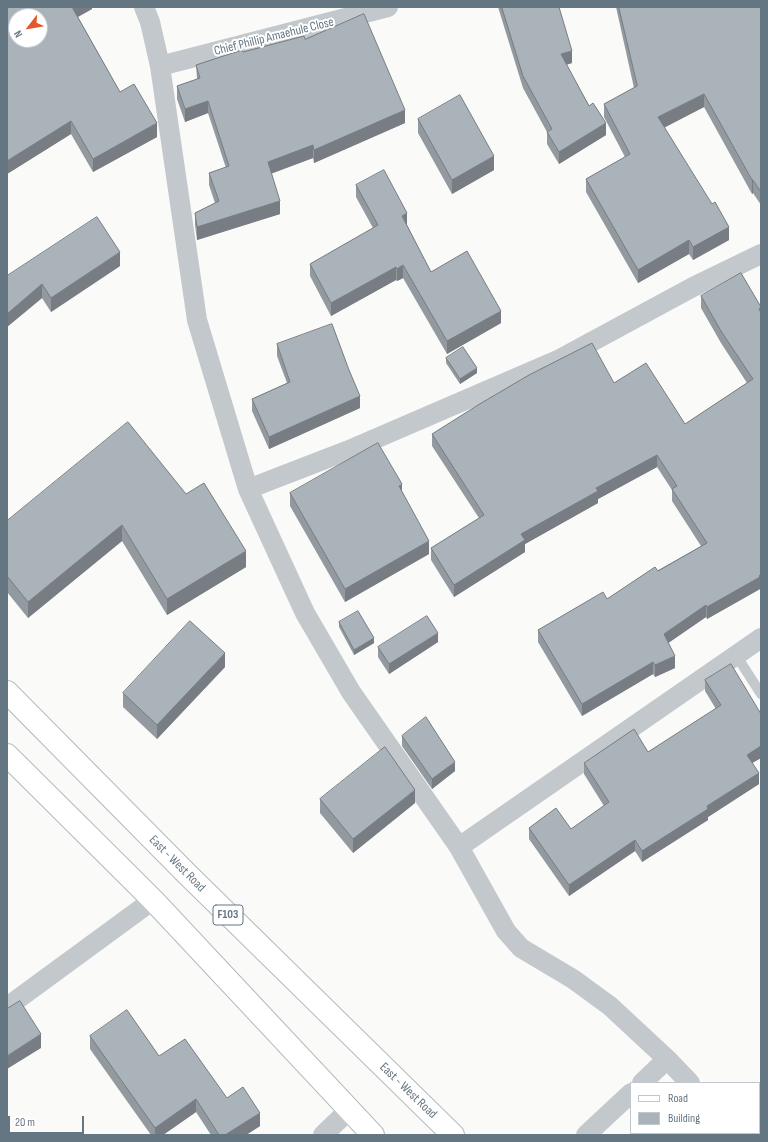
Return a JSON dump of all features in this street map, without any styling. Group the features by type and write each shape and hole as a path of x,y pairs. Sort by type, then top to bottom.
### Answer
{"main road":[{"name":"East - West Road","path":"7,692 186,873 453,1135"},
{"path":"7,755 153,900 373,1135"}],"street":[{"path":"144,7 150,22 160,66 197,320 248,489 305,613 347,685 459,847 506,931 521,948 573,979 610,1006 667,1059 689,1082"},
{"name":"Chief Phillip Amaehule Close","path":"160,66 388,7"},
{"path":"248,489 354,448 558,360 693,287 761,254"},
{"path":"459,847 761,638"},
{"path":"7,1007 153,900"},
{"path":"643,1082 667,1059"},
{"path":"586,1135 630,1094"},
{"path":"323,1135 349,1110"}],"lane":[{"path":"736,655 761,694"}],"building":[{"path":"7,7 72,7 120,92 134,84 157,123 93,159 71,121 7,161"},
{"path":"502,7 559,7 572,51 561,54 589,106 593,103 606,123 559,152 547,132 552,129 523,76"},
{"path":"619,7 761,7 761,192 752,180 704,94 658,117 712,204 715,202 729,227 693,247 689,240 638,270 586,179 630,154 604,104 637,86"},
{"path":"364,14 405,110 314,150 313,145 268,162 280,201 197,227 195,213 219,201 209,173 229,166 208,101 185,109 177,86 200,78 196,65 242,50 243,52 304,36 305,39"},
{"path":"460,95 494,156 452,180 418,119"},
{"path":"384,170 407,213 402,216 431,272 467,251 501,311 447,341 403,265 397,269 396,267 331,303 310,264 378,225 356,185"},
{"path":"97,217 120,252 51,298 42,284 7,314 7,276"},
{"path":"741,273 761,307 759,309 761,313 760,577 707,607 706,605 664,634 675,656 655,665 653,662 582,704 538,630 603,592 607,599 655,567 658,571 707,543 672,489 677,486 657,455 596,488 598,491 521,534 525,540 454,585 431,548 484,515 432,434 529,375 592,343 614,383 646,363 685,424 753,379 721,331 701,296"},
{"path":"332,324 360,396 269,437 252,399 290,382 277,344"},
{"path":"463,347 477,368 460,379 446,358"},
{"path":"128,422 186,494 204,483 246,551 167,599 122,525 28,602 7,576 7,521"},
{"path":"378,443 402,484 399,486 429,541 345,589 290,493"},
{"path":"358,611 374,638 354,650 339,622"},
{"path":"427,616 438,633 389,664 378,647"},
{"path":"190,621 225,653 157,725 123,693"},
{"path":"731,664 761,714 761,746 747,755 759,773 707,806 708,809 642,851 635,840 569,885 529,828 556,808 571,829 609,802 584,763 634,729 648,752 721,705 705,680"},
{"path":"426,717 455,762 432,779 402,736"},
{"path":"385,747 415,790 353,839 320,799"},
{"path":"20,1001 41,1034 7,1056 7,1009"},
{"path":"127,1010 159,1056 185,1039 227,1098 243,1087 260,1113 225,1135 219,1135 196,1099 155,1128 90,1036"},
{"path":"719,1134 720,1135 644,1135"}]}
